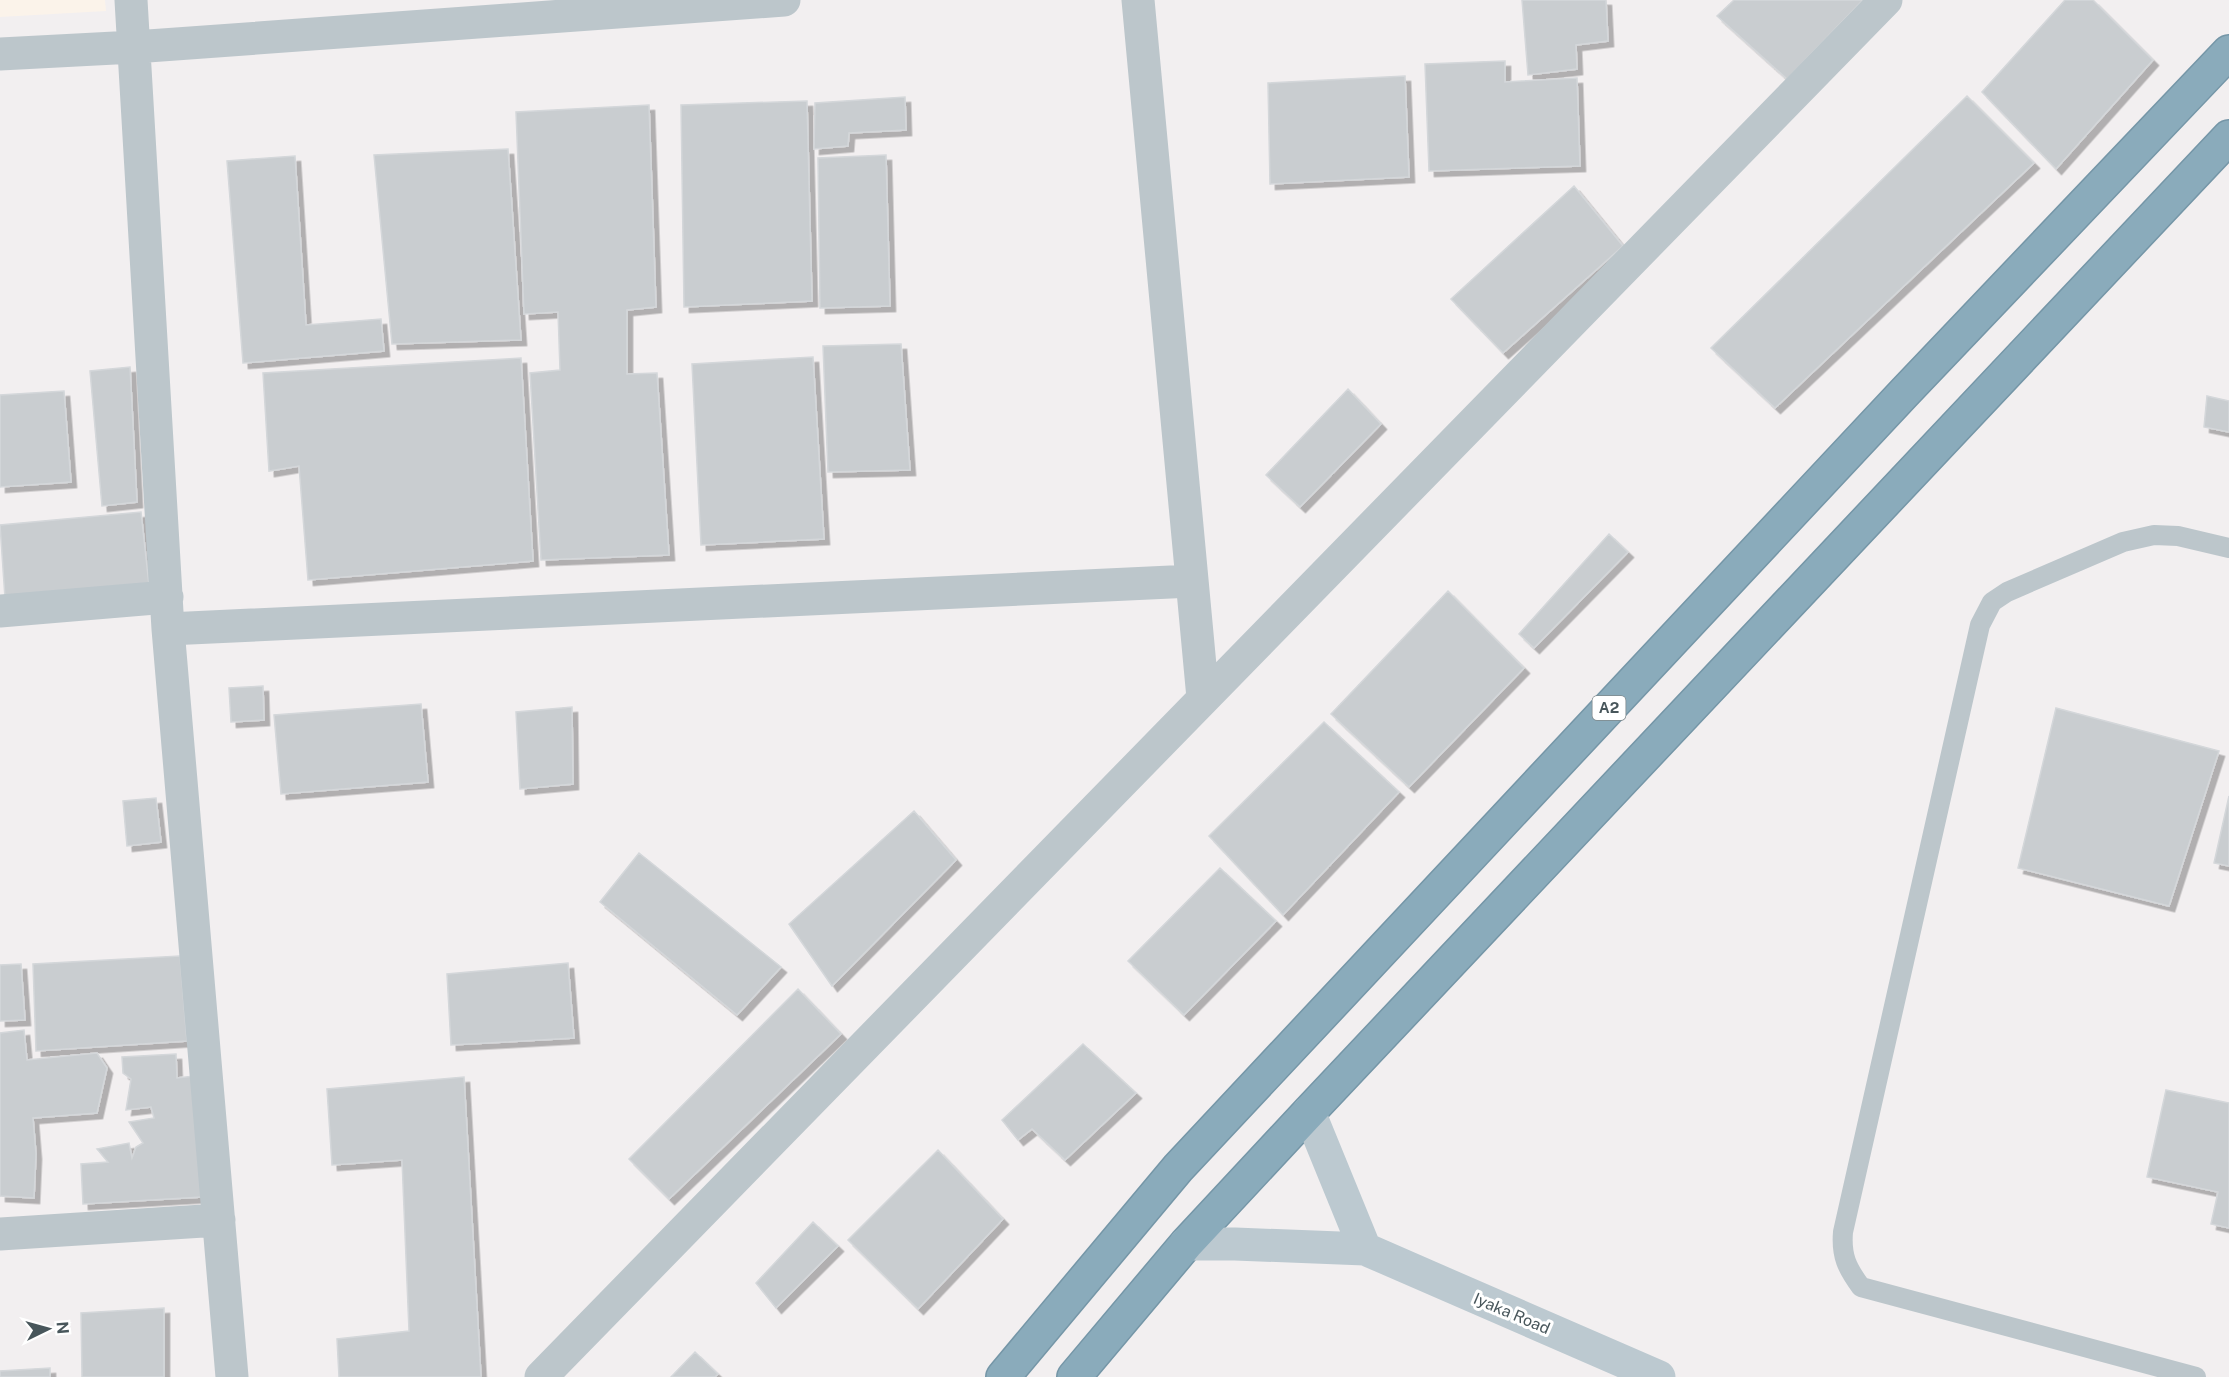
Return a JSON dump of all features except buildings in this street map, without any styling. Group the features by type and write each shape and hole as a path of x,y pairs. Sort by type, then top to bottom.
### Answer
{"highway":[{"name":"A2","path":"1003,1377 1179,1168 1896,401 2229,52"},
{"path":"1074,1377 1186,1244 2229,137"}],"main road":[{"path":"1186,1244 1365,1250 1309,1112"},
{"name":"Iyaka Road","path":"1365,1250 1659,1377"}],"street":[{"path":"131,0 168,613 232,1377"},
{"path":"0,54 784,0"},
{"path":"1138,0 1203,698"},
{"path":"541,1377 1886,0"},
{"path":"0,611 168,613 1192,581"},
{"path":"0,1234 219,1220"}],"lane":[{"path":"2196,1377 1862,1287 1849,1270 1842,1247 1980,625 1992,602 2007,592 2123,542 2154,535 2178,536 2229,548"}],"shaded area":[{"path":"0,0 105,0 106,11 0,17"}]}
